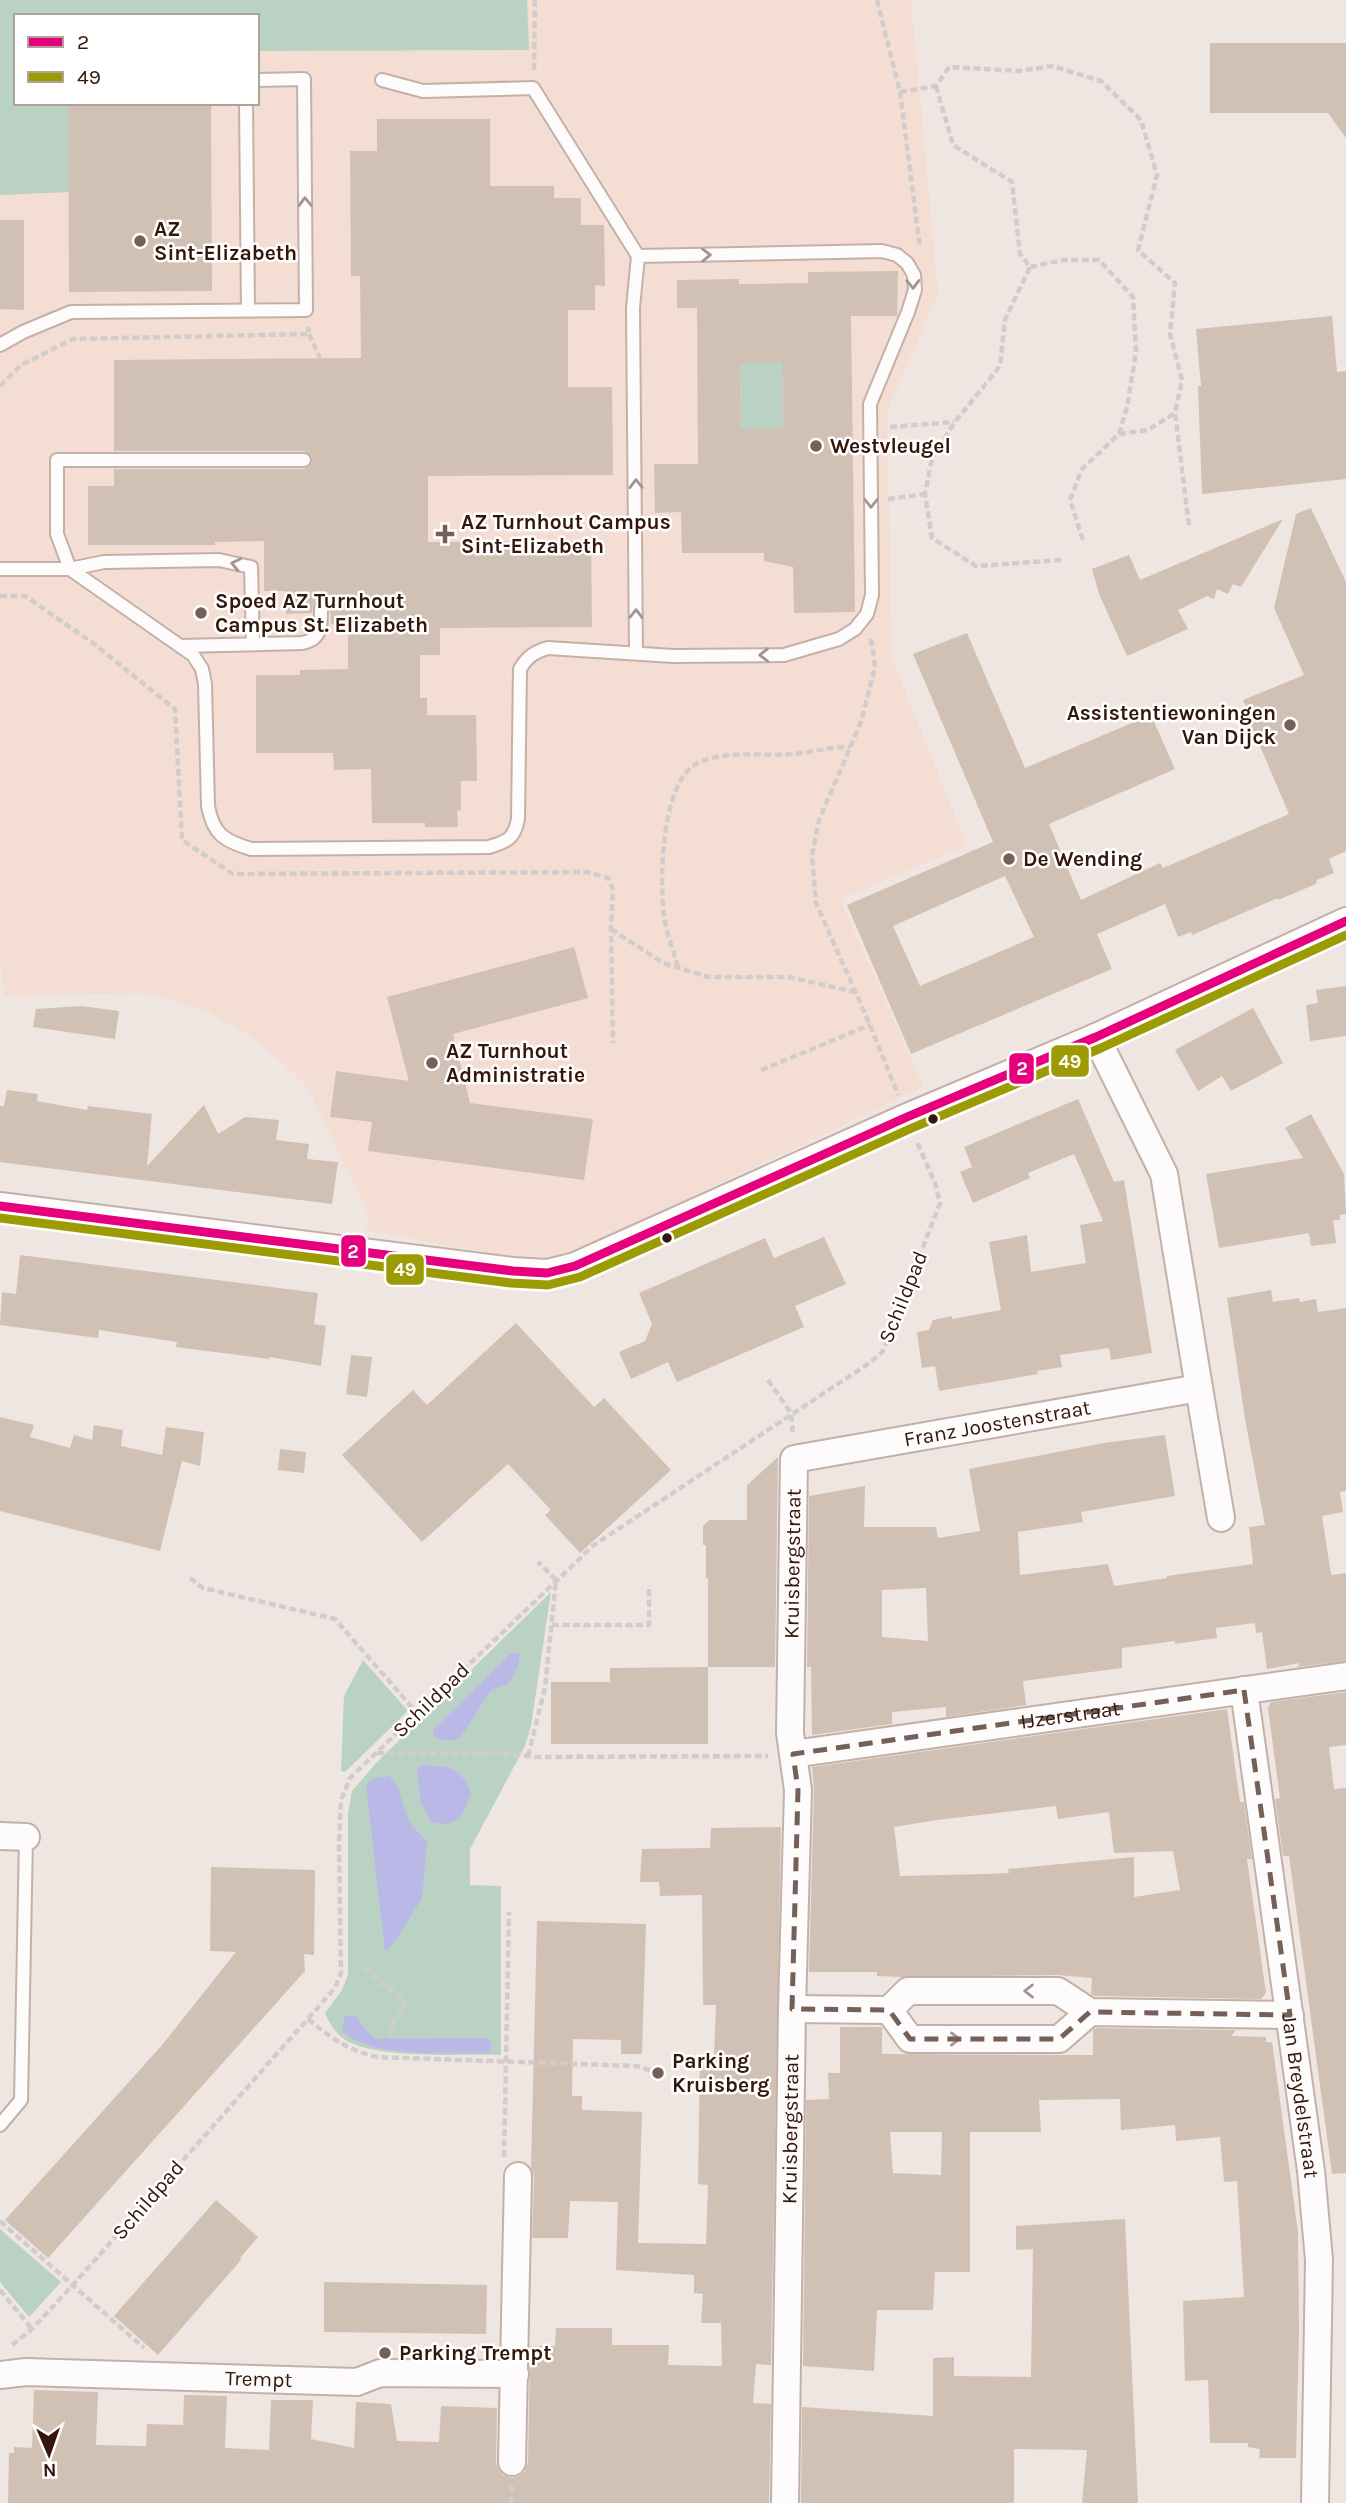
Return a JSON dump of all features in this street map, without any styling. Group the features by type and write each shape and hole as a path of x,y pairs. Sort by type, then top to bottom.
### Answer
{"street":[{"path":"0,1206 513,1271 547,1273 575,1266 1096,1037 1346,921"},
{"path":"1096,1037 1164,1174 1221,1518"},
{"name":"Franz Joostenstraat","path":"794,1459 1199,1388"},
{"name":"Kruisbergstraat","path":"785,2503 798,1790 790,1732 794,1459"},
{"name":"IJzerstraat","path":"793,1754 1346,1676"},
{"name":"Jan Breydelstraat","path":"1244,1690 1311,2171 1319,2260 1315,2503"},
{"path":"0,1836 26,1837"},
{"path":"792,2009 889,2010 908,1991 1058,1991 1090,2012 1290,2015"},
{"path":"889,2010 910,2039 1059,2039 1090,2012"},
{"path":"512,2462 518,2176"},
{"name":"Trempt","path":"0,2375 26,2372 357,2382 380,2373 515,2374"}],"lane":[{"path":"0,345 23,332 71,313 306,310 304,79 259,80"},
{"path":"382,80 422,91 533,88 638,256 633,308 636,652"},
{"path":"246,105 248,311"},
{"path":"304,460 57,460 57,534 70,569 193,655 202,669 205,684 208,806 211,822 220,835 233,844 251,849 489,847 504,842 515,834 518,819 518,681 520,669 526,659 535,652 548,648 673,656 784,654 839,639 855,629 867,614 872,595 870,404 908,312 915,290 914,275 907,263 897,255 882,251 638,256"},
{"path":"0,569 70,569 104,562 219,560 251,567 253,644"},
{"path":"181,646 311,641 321,628 321,608"},
{"path":"0,2125 21,2100 26,1837"}],"path":[{"path":"533,88 535,0"},
{"path":"877,0 900,92 921,257 914,275"},
{"path":"900,92 936,86 949,67 1020,71 1052,66 1101,80 1141,120 1157,175 1138,250 1175,283 1170,334 1182,380 1175,413 1189,526"},
{"path":"936,86 953,145 1012,182 1020,254 1030,267"},
{"path":"1030,267 1063,260 1099,260 1133,297 1136,352 1127,407 1119,434 1082,469 1070,500 1083,540"},
{"path":"1030,267 1005,320 1000,366 955,422 932,458 925,494 932,538 976,566 1061,560"},
{"path":"306,310 309,334 320,358"},
{"path":"0,386 21,365 73,339 309,334"},
{"path":"1119,434 1148,430 1175,413"},
{"path":"870,429 955,422"},
{"path":"871,501 925,494"},
{"path":"0,596 25,596 93,643 175,709 183,840 233,874 587,872 608,878 613,890 613,1043"},
{"name":"Schildpad","path":"11,2346 32,2329 72,2286 335,1988 341,1973 341,1800 350,1778 594,1545 871,1362 883,1351 940,1203 935,1183 870,1025 816,904 812,856 819,820 861,722 875,667 867,614"},
{"path":"678,967 665,922 662,887 669,816 676,788 688,771 696,764 716,758 789,755 850,747"},
{"path":"611,928 663,963 708,976 789,977 855,992"},
{"path":"761,1070 870,1025"},
{"path":"768,1380 791,1413 794,1459"},
{"path":"528,1755 545,1688 556,1580 538,1562"},
{"path":"190,1578 202,1588 335,1619 417,1713"},
{"path":"552,1625 649,1625 649,1585"},
{"path":"376,1752 528,1755 793,1754"},
{"path":"509,1912 503,2160 518,2176"},
{"path":"365,1967 405,2003 404,2011 393,2020 390,2028 392,2037"},
{"path":"308,2019 333,2040 377,2057 636,2066 656,2072"},
{"path":"0,2221 176,2376"},
{"path":"0,2290 32,2329"}],"highlighted area":[{"path":"1244,1690 1290,2015 1090,2012 1059,2039 910,2039 889,2010 792,2009 798,1790 793,1754"}],"shaded area":[{"name":"AZ Turnhout Campus Sint-Elizabeth","path":"0,0 911,0 938,294 887,411 892,658 967,845 840,899 924,1087 548,1264 366,1230 369,1217 309,1089 262,1043 207,1011 147,993 4,996 0,956"}],"green space":[{"path":"0,0 527,0 529,50 259,51 259,14 14,14 14,105 68,105 70,192 0,195"},
{"path":"739,317 779,362 782,362 783,428 779,428 742,473"},
{"path":"551,1592 531,1726 525,1746 470,1849 470,1885 501,1886 501,2055 401,2053 381,2051 349,2042 334,2030 325,2013 342,1990 348,1974 348,1813 352,1791 377,1762"},
{"path":"363,1660 408,1711 345,1772 341,1771 344,1696"},
{"path":"0,2229 61,2282 29,2317 0,2282"}],"water":[{"path":"520,1653 518,1667 507,1685 491,1690 460,1738 447,1740 433,1736 434,1729 510,1654"},
{"path":"421,1765 452,1769 466,1783 471,1792 462,1813 453,1822 431,1822 421,1803 417,1769"},
{"path":"389,1776 397,1785 409,1822 427,1842 422,1898 396,1940 385,1952 366,1785 373,1778"},
{"path":"345,2015 357,2017 375,2039 487,2038 491,2044 490,2053 412,2052 372,2046 355,2040 342,2031"}],"building":[{"path":"1210,43 1346,43 1346,138 1328,113 1210,113"},
{"name":"AZ Sint-Elizabeth","path":"68,105 211,105 212,291 69,292"},
{"path":"377,119 490,119 490,186 554,186 554,198 581,198 581,225 604,225 605,286 595,285 595,310 568,310 568,387 612,387 613,475 428,476 428,542 591,541 592,627 440,628 440,655 420,655 420,698 427,698 427,715 476,715 477,781 461,781 458,827 425,827 425,823 372,823 371,769 334,770 333,753 256,753 256,675 300,675 300,670 348,669 348,624 331,624 330,607 326,601 316,601 312,613 286,614 285,591 264,591 264,541 215,542 215,545 88,545 88,486 114,486 114,469 304,469 311,465 312,456 304,451 114,451 114,360 361,358 360,276 351,276 350,151 377,151"},
{"path":"0,220 24,220 24,310 0,309"},
{"name":"Westvleugel","path":"898,271 897,316 851,316 855,612 794,613 793,567 764,561 764,553 682,553 681,512 655,513 654,464 698,464 697,308 677,308 677,280 739,279 739,284 808,283 808,272","holes":["782,362 783,428 741,429 740,364"]},
{"path":"1332,316 1337,372 1346,371 1346,479 1202,494 1198,386 1201,386 1196,329"},
{"path":"1311,508 1346,582 1346,851 1329,859 1334,873 1317,880 1316,884 1192,935 1191,932 1178,937 1165,904 1097,934 1112,969 911,1054 847,905 993,842 913,654 967,633 1025,768 1151,715 1175,769 1049,824 1081,900 1160,863 1163,868 1289,814 1243,700 1304,675 1274,608 1296,514","holes":["1005,876 1034,937 920,986 893,926"]},
{"path":"1283,519 1241,587 1233,584 1228,594 1217,589 1214,599 1207,596 1178,610 1188,629 1127,656 1099,594 1092,569 1129,555 1140,580"},
{"name":"AZ Turnhout Administratie","path":"574,947 588,998 453,1034 470,1103 593,1119 584,1180 368,1151 372,1122 330,1117 336,1071 409,1081 387,997"},
{"path":"1346,986 1346,1036 1310,1041 1306,1005 1318,1003 1316,990"},
{"path":"81,1006 119,1011 115,1039 33,1027 36,1009"},
{"path":"1253,1008 1283,1063 1231,1091 1222,1076 1198,1091 1175,1050"},
{"path":"7,1090 38,1094 37,1101 87,1110 88,1106 152,1114 147,1166 204,1105 218,1134 245,1117 279,1120 276,1140 309,1144 307,1159 338,1162 332,1204 0,1162 0,1106 4,1106"},
{"path":"1078,1099 1114,1182 1124,1180 1152,1353 1111,1360 1109,1348 1060,1355 1062,1367 1037,1371 1038,1374 939,1391 935,1366 922,1368 917,1332 929,1330 933,1320 1001,1310 989,1242 1027,1235 1031,1272 1086,1263 1080,1225 1103,1221 1074,1154 1028,1173 1030,1178 973,1203 960,1172 972,1167 964,1147"},
{"path":"1311,1114 1344,1174 1346,1214 1340,1215 1340,1220 1333,1220 1336,1243 1311,1246 1309,1233 1219,1248 1206,1174 1303,1158 1285,1128"},
{"path":"824,1237 846,1284 795,1306 804,1327 677,1382 668,1362 631,1379 619,1352 645,1341 652,1324 639,1293 765,1238 774,1258"},
{"path":"20,1255 318,1293 314,1324 326,1326 321,1366 270,1357 176,1347 177,1342 99,1330 98,1338 0,1325 2,1292 16,1294"},
{"path":"1271,1290 1273,1302 1299,1298 1300,1302 1316,1299 1318,1312 1346,1308 1346,1491 1340,1492 1343,1512 1322,1516 1331,1575 1346,1573 1346,1661 1297,1667 1300,1663 1267,1669 1262,1632 1256,1633 1255,1623 1216,1628 1217,1638 1122,1648 1122,1668 1023,1681 1026,1705 946,1717 946,1707 892,1712 892,1724 812,1735 811,1667 807,1667 809,1496 865,1486 864,1527 936,1527 938,1538 980,1531 969,1469 1104,1443 1165,1435 1175,1496 1081,1512 1083,1522 1018,1532 1020,1575 1108,1564 1114,1586 1253,1564 1249,1527 1265,1525 1245,1419 1227,1298","holes":["926,1588 928,1641 882,1637 882,1590"]},
{"path":"516,1323 594,1407 604,1398 671,1470 580,1553 545,1515 551,1510 508,1464 422,1542 342,1455 413,1390 427,1405"},
{"path":"351,1355 372,1357 367,1397 346,1394"},
{"path":"0,1417 34,1425 30,1437 70,1448 74,1435 92,1440 94,1425 123,1430 121,1446 162,1455 166,1427 204,1432 200,1466 182,1461 160,1551 0,1511"},
{"path":"280,1449 306,1452 304,1473 278,1470"},
{"path":"778,1457 775,1667 708,1667 708,1578 703,1526 709,1520 747,1520 747,1485"},
{"path":"708,1667 708,1744 551,1744 551,1682 610,1682 610,1668"},
{"path":"1346,1692 1346,1745 1329,1747 1334,1789 1346,1788 1346,2173 1332,2174 1289,1856 1283,1856 1275,1799 1280,1798 1268,1708 1271,1702"},
{"path":"1227,1709 1240,1802 1244,1802 1252,1859 1247,1859 1266,1993 1261,1999 1095,1996 1091,1994 1092,1978 1058,1975 902,1977 877,1976 877,1972 809,1972 814,1790 812,1767","holes":["1056,1806 1058,1819 1109,1812 1114,1853 1173,1851 1180,1890 1134,1897 1134,1857 1008,1869 1009,1873 900,1876 894,1827"]},
{"path":"781,1827 771,2365 756,2364 753,2403 771,2404 769,2503 8,2503 9,2453 14,2453 14,2447 32,2448 34,2390 98,2392 96,2445 146,2446 147,2424 183,2425 184,2395 227,2396 225,2448 269,2450 271,2400 313,2400 311,2439 354,2448 356,2402 391,2404 397,2441 439,2442 441,2406 497,2408 496,2462 503,2475 512,2478 525,2471 528,2462 530,2346 555,2346 556,2328 612,2328 612,2345 669,2345 668,2365 722,2366 721,2323 701,2323 703,2294 694,2293 694,2275 616,2270 618,2202 570,2201 568,2238 532,2238 534,2176 531,2168 537,1921 646,1924 642,2054 621,2054 621,2040 573,2039 572,2096 582,2096 582,2110 642,2112 638,2243 706,2244 708,2185 698,2184 700,2055 714,2056 716,2005 703,2005 702,1895 660,1896 659,1882 640,1882 642,1849 710,1848 711,1828"},
{"path":"211,1867 315,1870 314,1955 304,1954 305,1971 48,2258 5,2220 162,2045 236,1952 210,1951"},
{"path":"840,2027 882,2027 882,2054 1093,2055 1093,2030 1096,2028 1236,2030 1231,2036 1266,2037 1266,2042 1272,2042 1298,2232 1296,2458 1259,2458 1260,2449 1248,2447 1248,2443 1210,2443 1208,2380 1185,2381 1183,2301 1244,2297 1237,2181 1224,2182 1220,2137 1176,2141 1175,2125 1121,2130 1120,2099 1039,2100 1041,2132 970,2132 970,2272 935,2272 933,2310 877,2310 874,2371 803,2366 806,2100 829,2099 828,2073 840,2073","holes":["890,2132 942,2132 941,2175 893,2173"]},
{"path":"216,2200 258,2237 158,2355 114,2316"},
{"path":"1125,2219 1138,2503 1082,2503 1087,2450 1014,2449 1014,2503 801,2503 802,2407 933,2416 933,2358 954,2357 954,2376 1031,2377 1033,2249 1016,2250 1016,2226"},
{"path":"324,2282 487,2285 486,2334 324,2332"}],"transit line":[{"name":"2","path":"0,1206 513,1271 547,1273 575,1266 907,1117 1096,1037 1346,921"},
{"name":"49","path":"0,1218 511,1283 548,1285 580,1277 912,1128 1101,1048 1346,935"}],"place":[{"name":"AZ Sint-Elizabeth","path":"140,241"},
{"name":"Westvleugel","path":"816,446"},
{"name":"AZ Turnhout Campus Sint-Elizabeth","path":"445,534"},
{"name":"Spoed AZ Turnhout Campus St. Elizabeth","path":"201,613"},
{"name":"Assistentiewoningen Van Dijck","path":"1290,725"},
{"name":"De Wending","path":"1009,859"},
{"name":"AZ Turnhout Administratie","path":"432,1063"},
{"name":"Parking Kruisberg","path":"658,2073"},
{"name":"Parking Trempt","path":"385,2353"}]}
